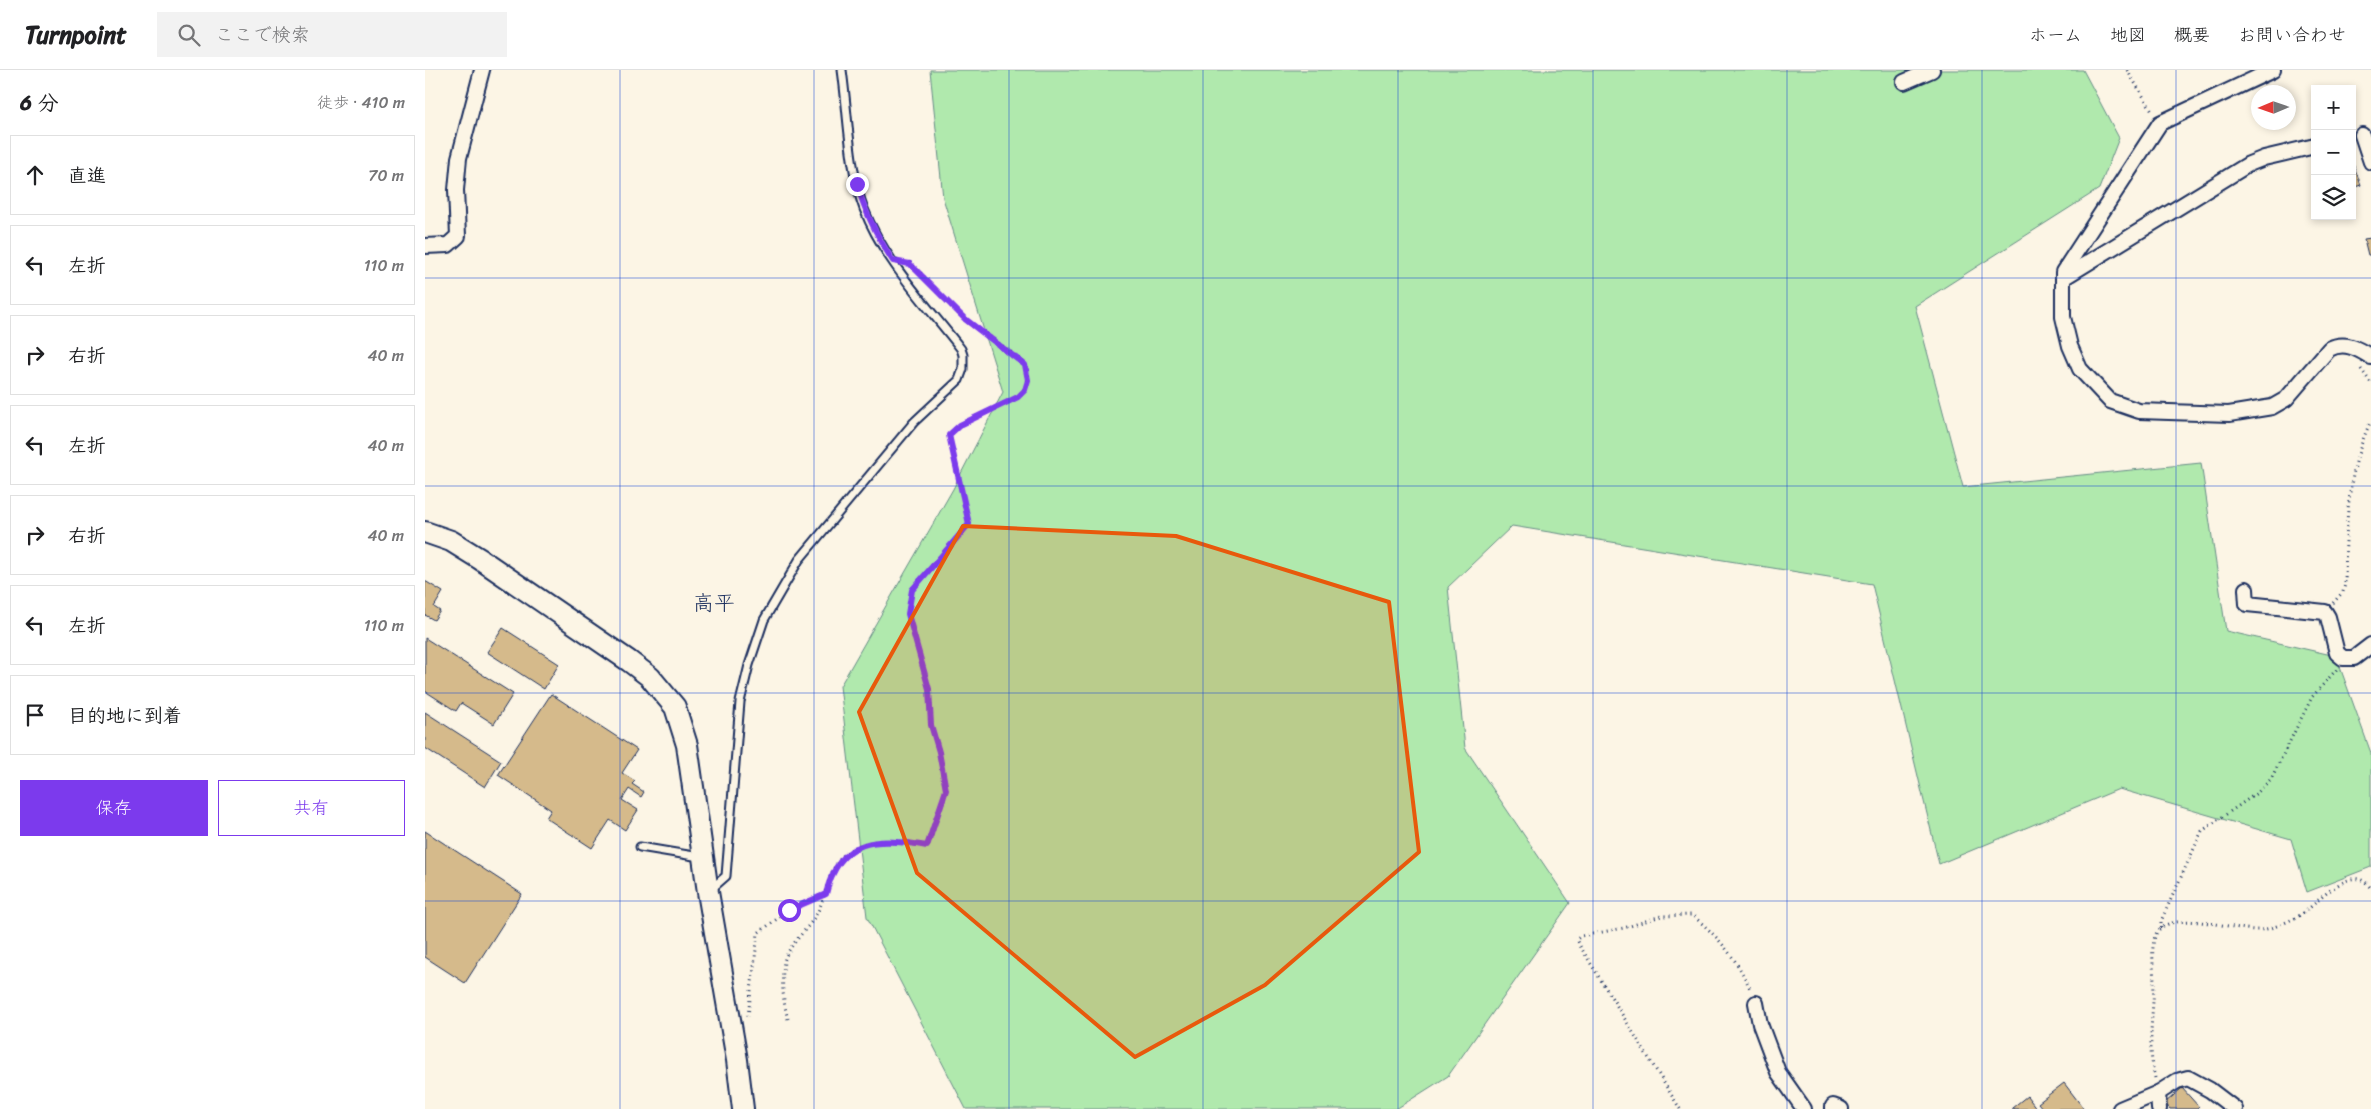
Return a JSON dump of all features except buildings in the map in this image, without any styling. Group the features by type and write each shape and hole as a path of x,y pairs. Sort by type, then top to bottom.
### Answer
{"street":[{"path":"425,246 448,245 458,236 456,190 459,158 482,70"},
{"path":"1904,82 1932,70"},
{"path":"2273,70 2159,123 2063,272 2063,317 2070,346 2080,369 2110,401 2139,412 2229,414 2272,407 2286,398 2329,349 2336,346 2347,346 2357,348 2371,357"},
{"path":"2362,135 2371,162"},
{"path":"2063,278 2249,164 2264,158 2311,147"},
{"path":"425,532 451,541 480,559 629,661 650,677 680,718 687,745 708,892 737,1060 743,1109"},
{"path":"2245,588 2247,604 2325,612 2337,653 2345,658 2354,658 2371,645"},
{"path":"1756,1003 1760,1024 1778,1072 1804,1109"},
{"path":"2120,1109 2158,1093 2177,1081 2188,1078 2210,1090 2235,1109"},
{"path":"2158,1093 2159,1109"},
{"path":"1833,1109 1833,1106 1841,1109"}],"lane":[{"path":"708,892 726,876 735,738 740,702 749,665 764,620 799,560 914,422 959,380 963,369 961,349 893,261 874,232 863,208 852,150 842,70"},
{"path":"640,847 703,858"}],"path":[{"path":"2127,70 2159,123"},
{"path":"788,1019 783,1000 784,961 816,915 826,894 830,878 844,856 867,843 898,841 927,846 946,790 939,752 931,725 929,689 908,614 912,590 969,524 949,435 960,425 1018,397 1025,390 1028,380 1025,365 965,319 910,264 893,261"},
{"path":"2325,612 2343,592 2346,511 2350,484 2371,421"},
{"path":"2161,928 2161,921 2202,831 2257,792 2271,779 2312,697 2345,658"},
{"path":"2158,1093 2152,1066 2150,1026 2154,985 2154,941 2156,934 2161,928 2168,922 2178,922 2267,929 2301,915 2338,884 2350,880 2361,880 2368,884 2371,889"},
{"path":"747,1021 758,933 789,910 826,894"},
{"path":"1680,1109 1577,939 1581,936 1624,928 1661,916 1692,915 1729,950 1745,975 1756,1003"}],"highlighted area":[{"path":"963,526 1176,536 1389,602 1419,852 1265,985 1135,1057 917,873 859,712"}],"green space":[{"path":"930,70 2083,70 2119,138 2099,189 1915,306 1963,487 2201,463 2226,631 2336,656 2371,753 2371,867 2307,892 2291,839 2119,789 1939,864 1872,584 1512,526 1448,587 1465,748 1570,903 1448,1076 1396,1109 966,1109 867,917 840,686 953,489 1003,392 943,198"}],"district":[{"name":"高平","path":"714,603"}],"route":[{"path":"789,910 826,894 830,878 844,856 867,843 898,841 927,846 946,790 939,752 931,725 929,689 908,614 912,590 969,524 951,451 949,435 960,425 1018,397 1025,390 1028,380 1028,372 1025,365 965,319 910,264 893,261 874,232 863,208 857,184"}]}
